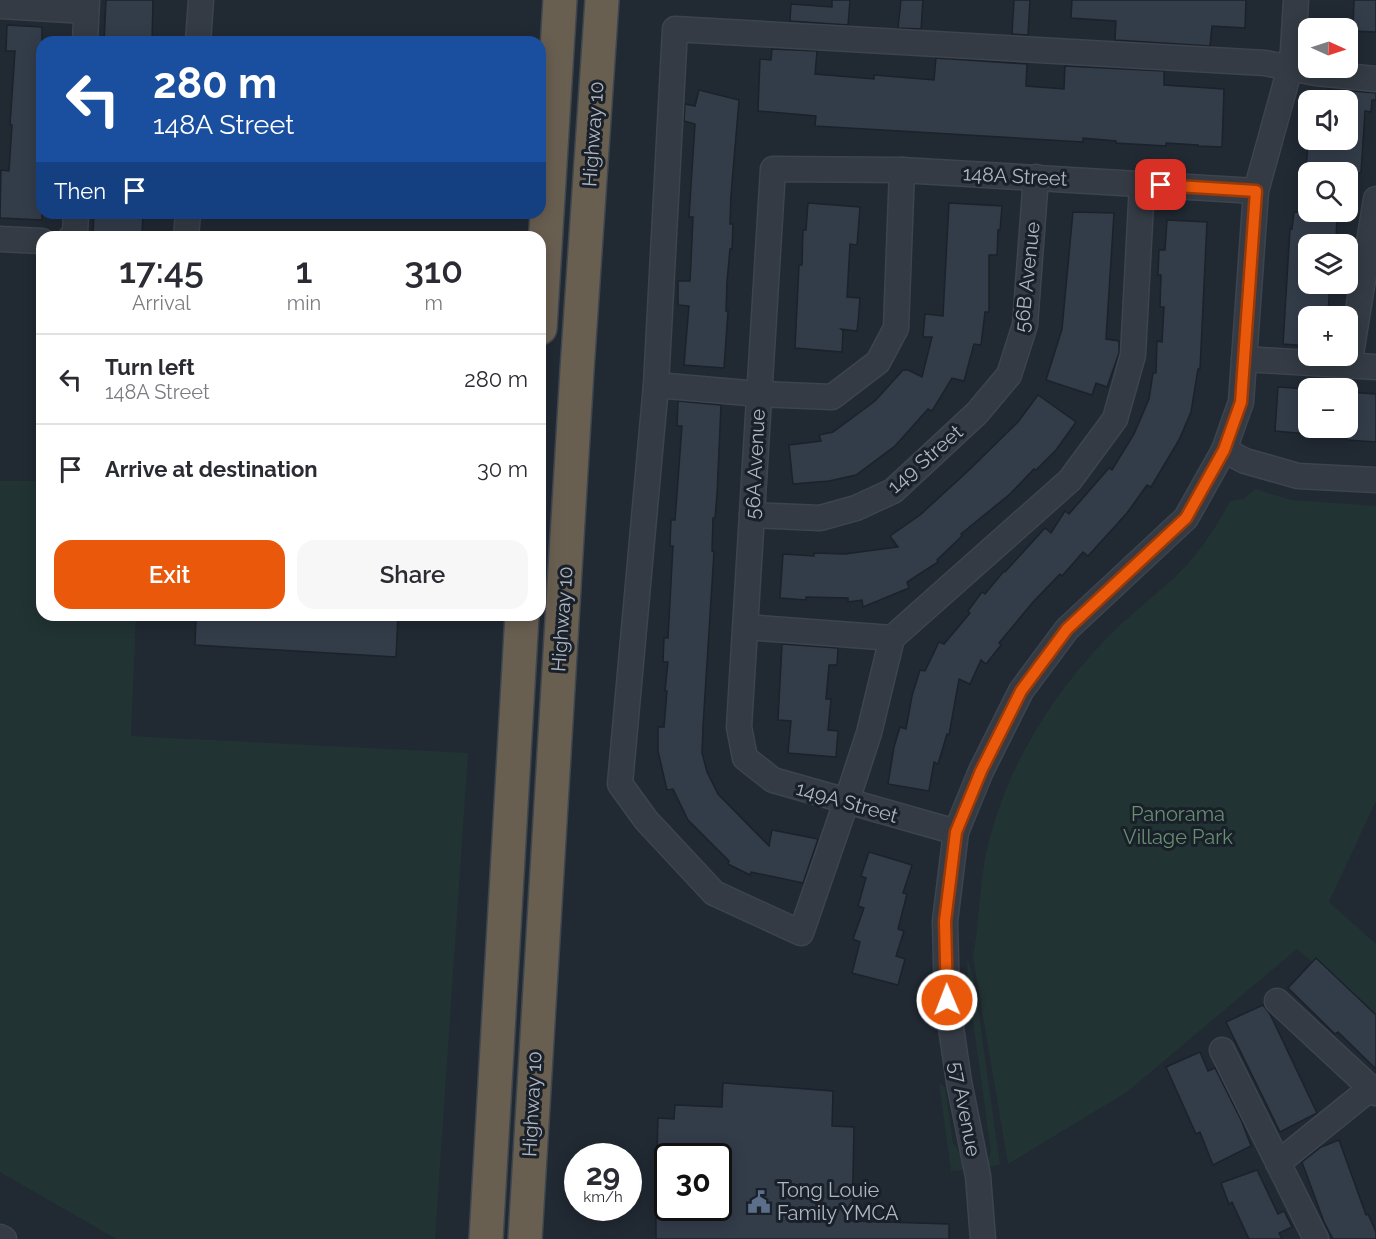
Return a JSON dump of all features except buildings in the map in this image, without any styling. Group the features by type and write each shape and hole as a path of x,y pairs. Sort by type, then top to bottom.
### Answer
{"highway":[{"name":"Highway 10","path":"546,231 560,0"},
{"name":"Highway 10","path":"525,1239 574,416 602,0"},
{"name":"Highway 10","path":"486,1239 522,621"}],"street":[{"path":"198,36 201,0"},
{"name":"57 Avenue","path":"983,1239 978,1176 959,1082 947,1000 945,921 956,832 981,771 1021,691 1067,629 1186,518 1224,450 1241,402 1256,191 1290,68 1296,0"},
{"path":"0,6 87,5 85,36"},
{"path":"1142,184 1133,355 1115,418 1070,480 892,638 868,733 847,802 801,933 714,893 646,820 620,784 656,386 675,29 1263,63 1316,73 1376,79"},
{"name":"148A Street","path":"773,170 902,170 1256,191"},
{"name":"56A Avenue","path":"745,758 739,727 773,170"},
{"path":"656,386 831,397 878,362 896,328 902,170"},
{"name":"56B Avenue","path":"1009,375 1026,325 1036,177"},
{"path":"1358,310 1376,199"},
{"path":"0,239 36,240"},
{"path":"1244,359 1298,363"},
{"path":"1349,366 1376,367"},
{"name":"149 Street","path":"752,515 820,518 856,508 894,491 978,412 1009,375"},
{"path":"1224,450 1245,461 1298,476 1376,480"},
{"path":"746,627 892,638"},
{"name":"149A Street","path":"745,758 773,780 956,832"},
{"path":"1277,1001 1373,1091 1278,1163"},
{"path":"1222,1050 1316,1239"}],"green space":[{"path":"0,481 36,481 36,621 136,621 131,736 468,753 435,1239 116,1239 0,1172"},
{"name":"Panorama Village Park","path":"1255,489 1292,500 1376,506 1376,801 1329,902 1376,944 1376,1017 1297,949 1127,1092 1008,1164 973,957 983,871 989,839 999,808 1026,748 1061,692 1081,666 1111,634 1190,561 1212,532 1230,501 1244,499"},
{"path":"967,958 974,980 1000,1165 986,1167 991,1151 968,985"},
{"path":"939,1083 945,1087 953,1143 962,1156 964,1170 951,1171"}],"place":[{"name":"Tong Louie Family YMCA","path":"759,1202"}],"route":[{"path":"947,1000 945,921 956,832 981,771 1021,691 1067,629 1186,518 1224,450 1241,402 1256,191 1161,185"}]}
